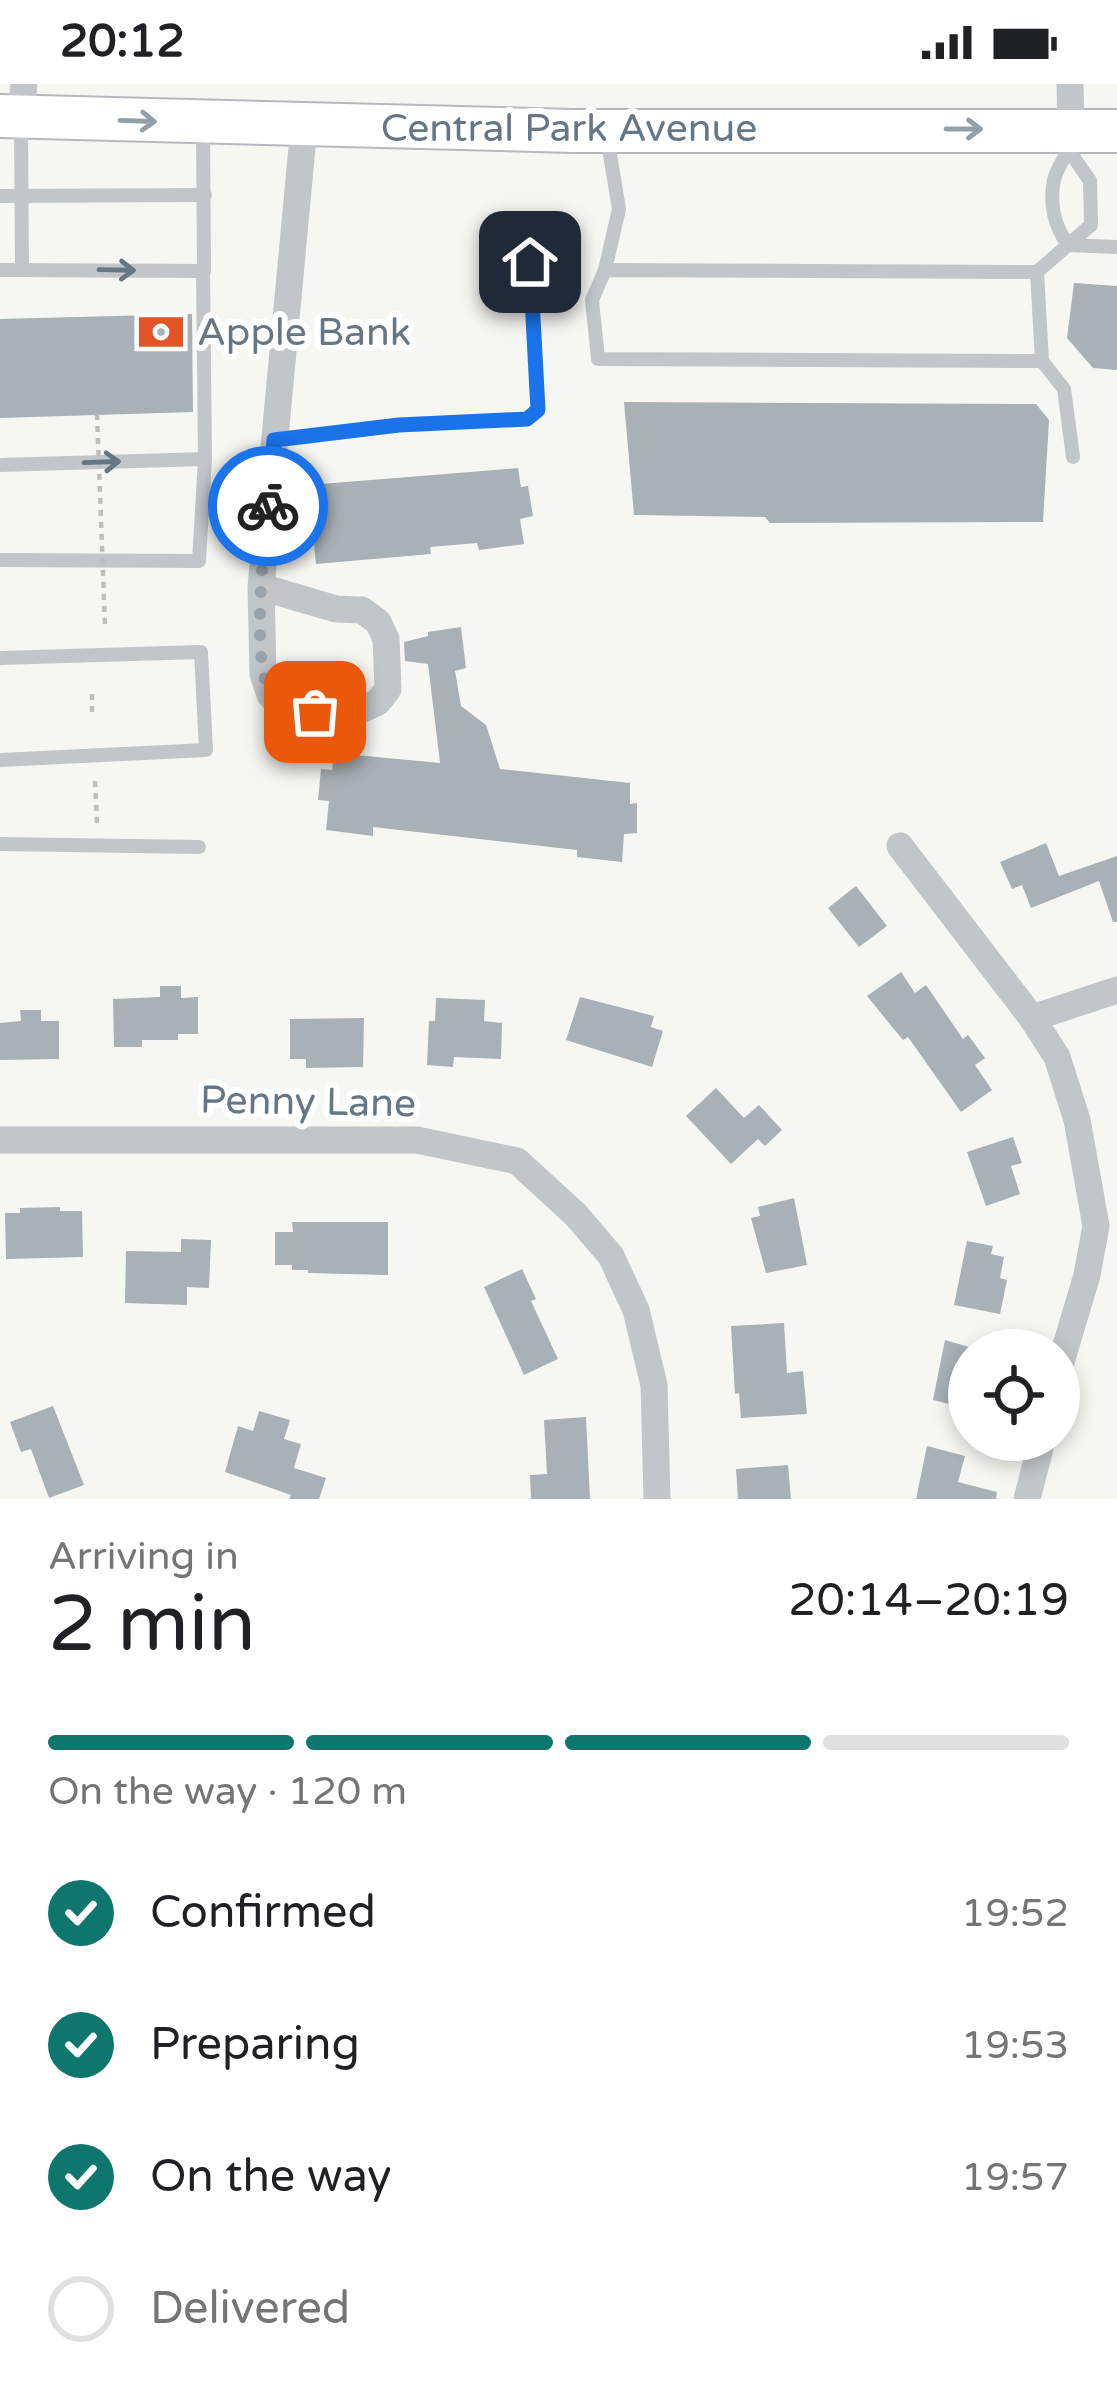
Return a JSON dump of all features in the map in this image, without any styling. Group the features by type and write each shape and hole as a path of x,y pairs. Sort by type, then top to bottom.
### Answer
{"main road":[{"name":"Central Park Avenue","path":"15,105 203,124 1071,141 1117,131"}],"street":[{"path":"1070,84 1071,141"},
{"path":"261,587 336,609 362,610 378,622 386,639 388,688 379,702 348,716 283,708 270,695 263,674 261,587 304,126"},
{"path":"900,846 1057,1057 1077,1120 1096,1226 1088,1275 1071,1329"},
{"path":"1032,1018 1117,990"},
{"name":"Penny Lane","path":"0,1139 418,1140 517,1161 576,1215 610,1256 636,1310 654,1385 657,1499"},
{"path":"1027,1499 1037,1461"}],"lane":[{"path":"15,105 22,269"},
{"path":"0,560 199,561 205,459 203,124"},
{"path":"607,130 619,209 605,270 592,300 598,358 1042,361"},
{"path":"1068,245 1054,226 1054,178 1071,141"},
{"path":"605,270 1037,272 1091,225 1090,181 1071,141"},
{"path":"0,196 205,195"},
{"path":"1068,245 1117,247"},
{"path":"274,440 399,425 527,419 538,410 530,262"},
{"path":"0,270 203,268"},
{"path":"1037,272 1042,361 1064,389 1073,458"},
{"path":"0,465 205,459"},
{"path":"0,658 201,652 206,750 0,760"},
{"path":"0,844 199,848"}],"path":[{"path":"97,414 105,626"},
{"path":"92,688 92,712"},
{"path":"95,781 97,846"}],"building":[{"path":"1074,283 1117,286 1117,370 1093,368 1067,338"},
{"path":"192,314 193,412 0,418 0,319"},
{"path":"624,402 1036,404 1049,420 1043,522 770,523 765,517 634,515"},
{"path":"518,468 521,487 528,486 533,516 520,519 524,544 479,550 477,543 430,547 431,554 316,564 313,535 303,534 299,504 310,503 309,485"},
{"path":"461,627 466,668 455,671 461,706 486,725 500,769 630,783 630,804 637,803 637,833 624,834 622,862 577,857 577,850 373,827 373,836 326,830 329,801 318,800 321,769 332,770 334,753 440,763 428,664 405,661 404,642"},
{"path":"1046,843 1059,876 1117,856 1117,922 1113,922 1099,881 1031,908 1022,885 1012,889 1000,862"},
{"path":"856,886 887,926 859,947 828,908"},
{"path":"901,972 915,993 926,985 963,1039 968,1035 985,1058 975,1065 992,1090 961,1112 908,1037 903,1040 867,996"},
{"path":"160,986 181,986 181,998 198,997 198,1034 178,1034 178,1040 142,1040 142,1047 114,1047 113,999 160,997"},
{"path":"580,997 654,1016 651,1027 663,1031 652,1067 566,1040"},
{"path":"436,998 485,1000 484,1021 502,1023 501,1059 454,1057 453,1067 427,1065 429,1021 435,1021"},
{"path":"20,1010 41,1010 41,1021 59,1021 59,1059 0,1060 0,1023 21,1021"},
{"path":"364,1018 363,1067 306,1068 306,1059 290,1059 290,1019"},
{"path":"716,1088 744,1118 759,1105 782,1130 765,1146 758,1139 731,1164 686,1116"},
{"path":"1013,1137 1022,1163 1011,1166 1020,1194 986,1206 967,1152"},
{"path":"794,1198 807,1265 766,1273 751,1218 760,1216 758,1207"},
{"path":"60,1207 60,1211 82,1211 83,1257 6,1259 5,1213"},
{"path":"292,1222 388,1222 388,1275 308,1273 292,1270 292,1265 275,1265 275,1232 293,1232"},
{"path":"181,1239 211,1240 209,1288 187,1287 187,1305 125,1303 126,1251 181,1252"},
{"path":"967,1241 993,1246 991,1254 1004,1257 1000,1278 1007,1280 1000,1314 954,1305"},
{"path":"522,1269 558,1359 524,1375 484,1287"},
{"path":"784,1323 787,1373 803,1371 807,1414 741,1418 731,1326"},
{"path":"945,1340 948,1404 933,1400"},
{"path":"53,1406 84,1485 49,1498 31,1449 21,1452 10,1422"},
{"path":"259,1411 290,1420 284,1439 301,1444 294,1468 326,1478 319,1499 289,1499 291,1495 225,1472 238,1426 253,1431"},
{"path":"586,1417 590,1499 531,1499 530,1475 547,1474 544,1420"},
{"path":"927,1446 948,1452 948,1461 964,1461 958,1482 997,1492 996,1499 916,1499"},
{"path":"788,1465 791,1499 738,1499 736,1469"}],"way so far":[{"path":"268,506 261,587 263,674 270,695 283,708 315,712"}],"place":[{"name":"Apple Bank","path":"161,332"}],"route":[{"path":"268,506 274,440 399,425 527,419 538,410 530,262"}]}
